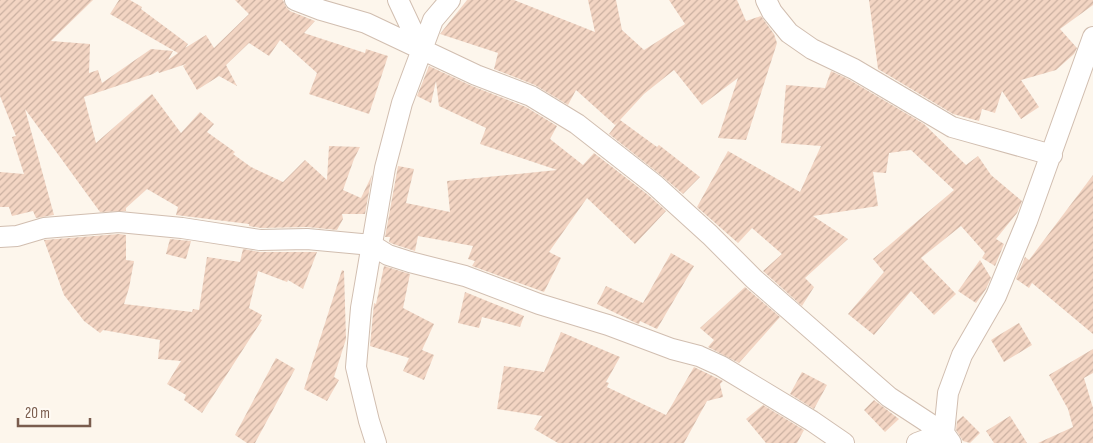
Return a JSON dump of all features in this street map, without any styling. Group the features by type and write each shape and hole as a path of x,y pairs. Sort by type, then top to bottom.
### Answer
{"street":[{"path":"295,0 321,10 366,23 476,75 531,96 577,124 656,186 710,235 754,279 889,397 948,438"},
{"path":"398,0 422,51"},
{"path":"376,443 356,367 361,308 385,168 402,103 433,20 450,0"},
{"path":"766,0 772,12 789,33 812,49 854,69 952,126 1052,155"},
{"path":"948,438 948,393 962,355 996,296 1052,155 1093,37"},
{"path":"0,237 17,236 44,228 119,222 182,228 260,240 307,240 372,245 388,255 465,276 539,304 608,325 672,350 699,356 721,366 812,421 844,443"},
{"path":"917,443 948,438"}],"building":[{"path":"0,0 93,0 51,41 90,44 89,73 98,70 102,83 151,49 173,51 168,60 178,53 110,14 119,0 130,0 142,7 141,9 188,44 185,48 206,35 214,48 249,14 235,0 283,0 290,11 315,21 304,33 365,53 366,49 388,56 369,114 309,94 317,73 280,40 269,56 249,43 226,65 237,86 219,76 197,90 183,66 186,64 159,73 158,71 84,97 96,143 152,94 181,133 200,112 214,124 207,132 235,152 233,154 251,167 283,182 305,160 327,180 329,146 360,147 343,190 361,198 372,175 365,214 342,214 343,219 337,230 307,227 261,228 249,226 249,224 176,215 178,207 147,189 126,208 126,211 100,212 25,109 54,215 36,218 33,211 12,216 9,207 0,207 0,172 24,174 12,137 16,136 0,96"},
{"path":"467,0 514,0 595,32 588,0 616,0 622,30 644,50 685,24 669,0 737,0 746,21 761,16 774,34 777,43 746,140 718,138 738,78 702,105 674,70 644,94 620,120 657,147 659,145 700,177 683,194 609,134 618,122 615,125 576,90 568,105 535,85 494,69 498,53 440,34"},
{"path":"869,0 1093,0 1093,5 1060,29 1077,48 1074,54 1056,70 1021,80 1039,107 1021,119 1002,91 995,113 982,109 979,121 953,114 878,69"},
{"path":"429,66 472,86 526,107 557,126 550,139 583,165 594,153 666,211 635,244 587,198 549,252 561,258 544,292 472,266 475,261 468,259 473,246 418,236 415,251 389,242 390,237 385,237 398,166 414,169 406,203 450,212 447,181 557,170 480,144 486,128 439,106 436,81 431,103 417,96"},
{"path":"831,71 924,124 966,165 978,156 991,175 1022,201 1017,213 996,239 1004,244 995,266 982,258 985,253 961,226 921,258 956,294 934,315 911,291 874,335 848,314 884,272 873,259 954,190 911,150 889,153 886,173 873,172 878,206 813,216 848,239 805,278 814,287 802,306 763,271 782,254 752,228 738,243 697,207 728,151 800,192 821,146 781,143 786,85 825,88"},
{"path":"1093,175 1093,334 1032,283 1029,288 1016,279 1025,257 1029,260"},
{"path":"126,235 126,260 134,261 124,304 192,312 193,309 199,310 207,257 240,262 243,249 260,252 317,252 303,289 288,280 287,282 258,271 249,308 262,315 260,319 262,320 202,413 184,400 186,395 167,384 181,361 158,359 160,340 103,330 100,333 84,321 64,295 44,240"},
{"path":"170,239 191,241 186,259 166,254"},
{"path":"671,253 694,266 657,329 640,321 639,324 636,323 597,304 606,286 643,303"},
{"path":"980,260 991,278 976,303 958,291"},
{"path":"384,266 410,274 403,308 434,324 422,350 434,355 424,380 403,371 409,358 370,346 374,303 376,304"},
{"path":"342,270 344,271 346,339 334,377 339,380 327,401 304,389"},
{"path":"745,287 780,317 739,363 708,347 714,340 700,328"},
{"path":"465,292 524,316 520,327 482,317 479,328 458,323"},
{"path":"1019,323 1032,345 1004,362 991,340"},
{"path":"561,332 620,357 606,382 609,383 607,387 666,415 694,367 723,381 720,384 723,397 707,401 684,443 558,443 534,429 542,416 497,409 504,366 544,372"},
{"path":"1093,349 1093,373 1084,378 1093,408 1093,443 1038,443 1073,427 1068,409 1049,375"},
{"path":"276,358 295,369 255,443 247,443 235,435"},
{"path":"802,372 827,385 814,409 790,394"},
{"path":"874,400 899,419 885,432 864,410"},
{"path":"763,405 804,430 797,443 766,443 746,419"},
{"path":"963,416 980,433 970,443 963,441 956,430 957,421"},
{"path":"1010,416 1027,443 994,443 986,431"}]}
